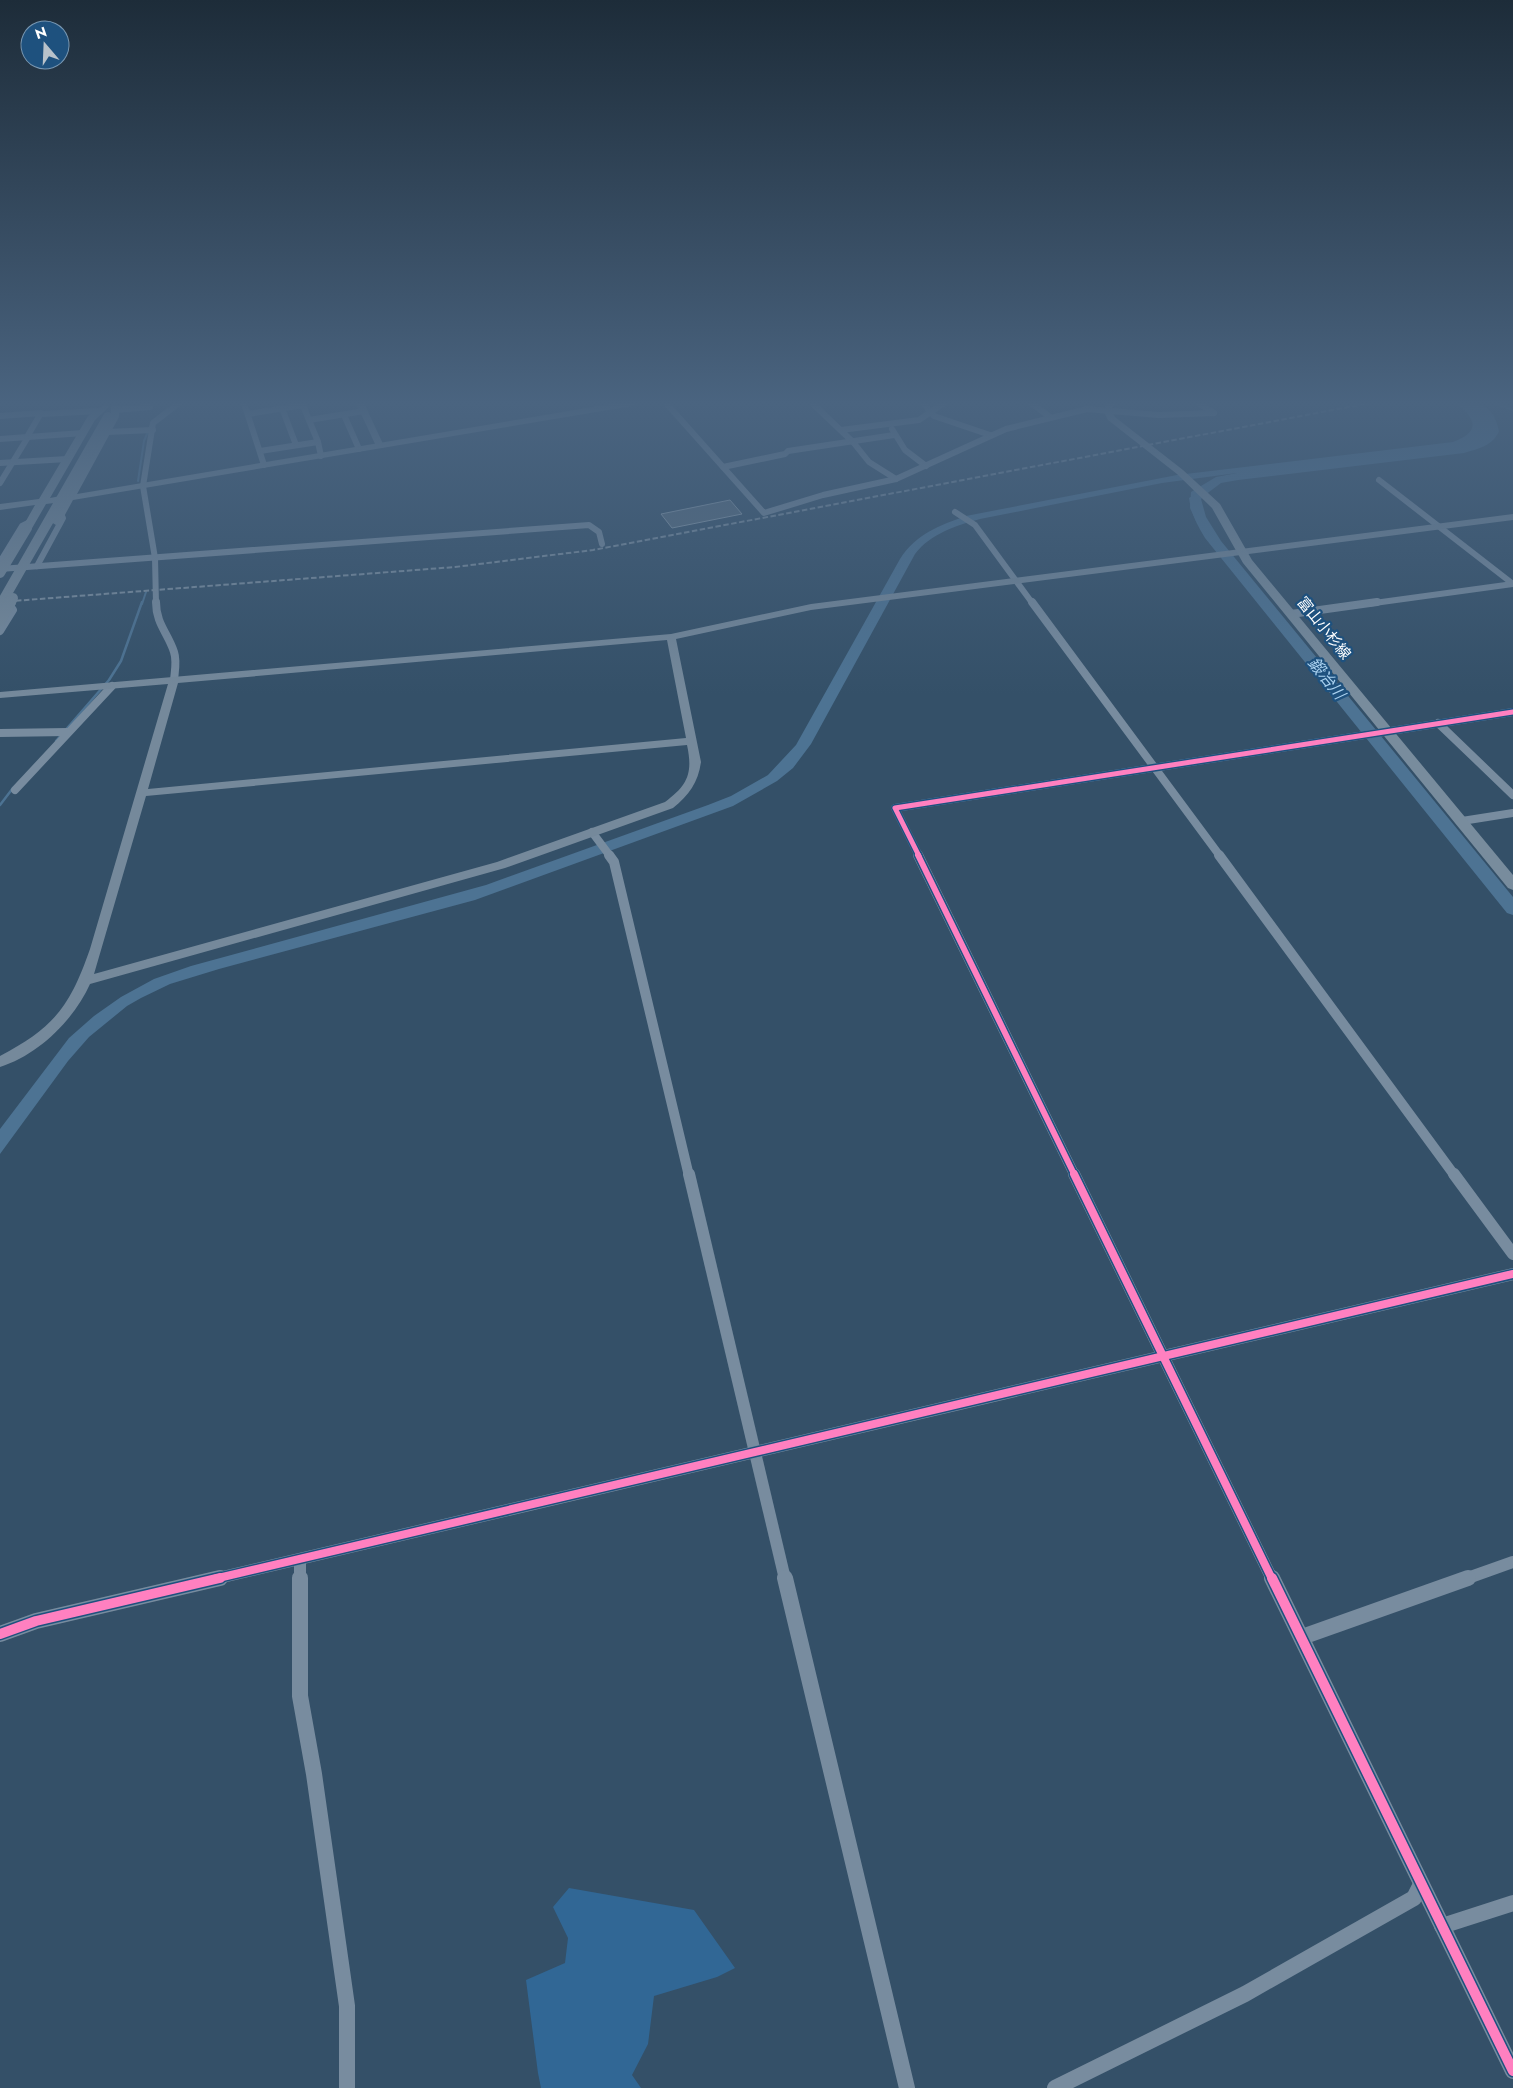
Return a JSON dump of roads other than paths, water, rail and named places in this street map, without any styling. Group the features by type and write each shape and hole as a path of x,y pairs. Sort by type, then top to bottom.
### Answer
{"main road":[{"path":"0,585 52,500"},
{"path":"0,507 52,500"},
{"path":"0,606 58,500"},
{"path":"0,620 68,500"},
{"name":"富山小杉線","path":"1209,500 1221,513 1238,552 1292,614 1385,731 1462,821 1513,885"},
{"path":"0,573 41,502"}],"street":[{"path":"0,1062 22,1051 53,1026 71,1007 84,981 174,680 176,669 173,645 158,622 156,613 155,558 145,500"},
{"path":"753,500 764,513 805,500"},
{"path":"1405,500 1513,584"},
{"path":"955,512 972,523 1016,580 1513,1254"},
{"path":"0,695 671,637 811,606 1513,517"},
{"path":"37,566 63,518 58,518"},
{"path":"0,562 22,526 29,525"},
{"path":"0,569 589,525 598,532 602,544"},
{"path":"1292,614 1513,584"},
{"path":"0,606 10,606 13,610 0,631"},
{"path":"84,981 501,865 668,805 682,795 694,779 696,762 671,637"},
{"path":"15,790 112,686"},
{"path":"1513,712 895,808 1513,2071"},
{"path":"1438,723 1513,795"},
{"path":"0,734 68,732"},
{"path":"141,793 692,741"},
{"path":"1462,821 1513,812"},
{"path":"592,832 614,862 753,1452 907,2088"},
{"path":"0,1634 36,1621 1513,1274"},
{"path":"300,1560 300,1696 314,1774 347,2006 347,2088"},
{"path":"1302,1637 1513,1562"},
{"path":"1055,2088 1150,2043 1245,1994 1414,1898 1421,1884"},
{"path":"1442,1926 1513,1903"}],"waterway":[{"name":"鍛冶川","path":"1195,500 1199,517 1210,535 1513,909"},
{"path":"142,604 146,592"},
{"path":"56,741 109,680 121,661 142,602"},
{"path":"0,805 13,788"}],"railway":[{"path":"0,602 455,567 593,550 855,500"}]}
